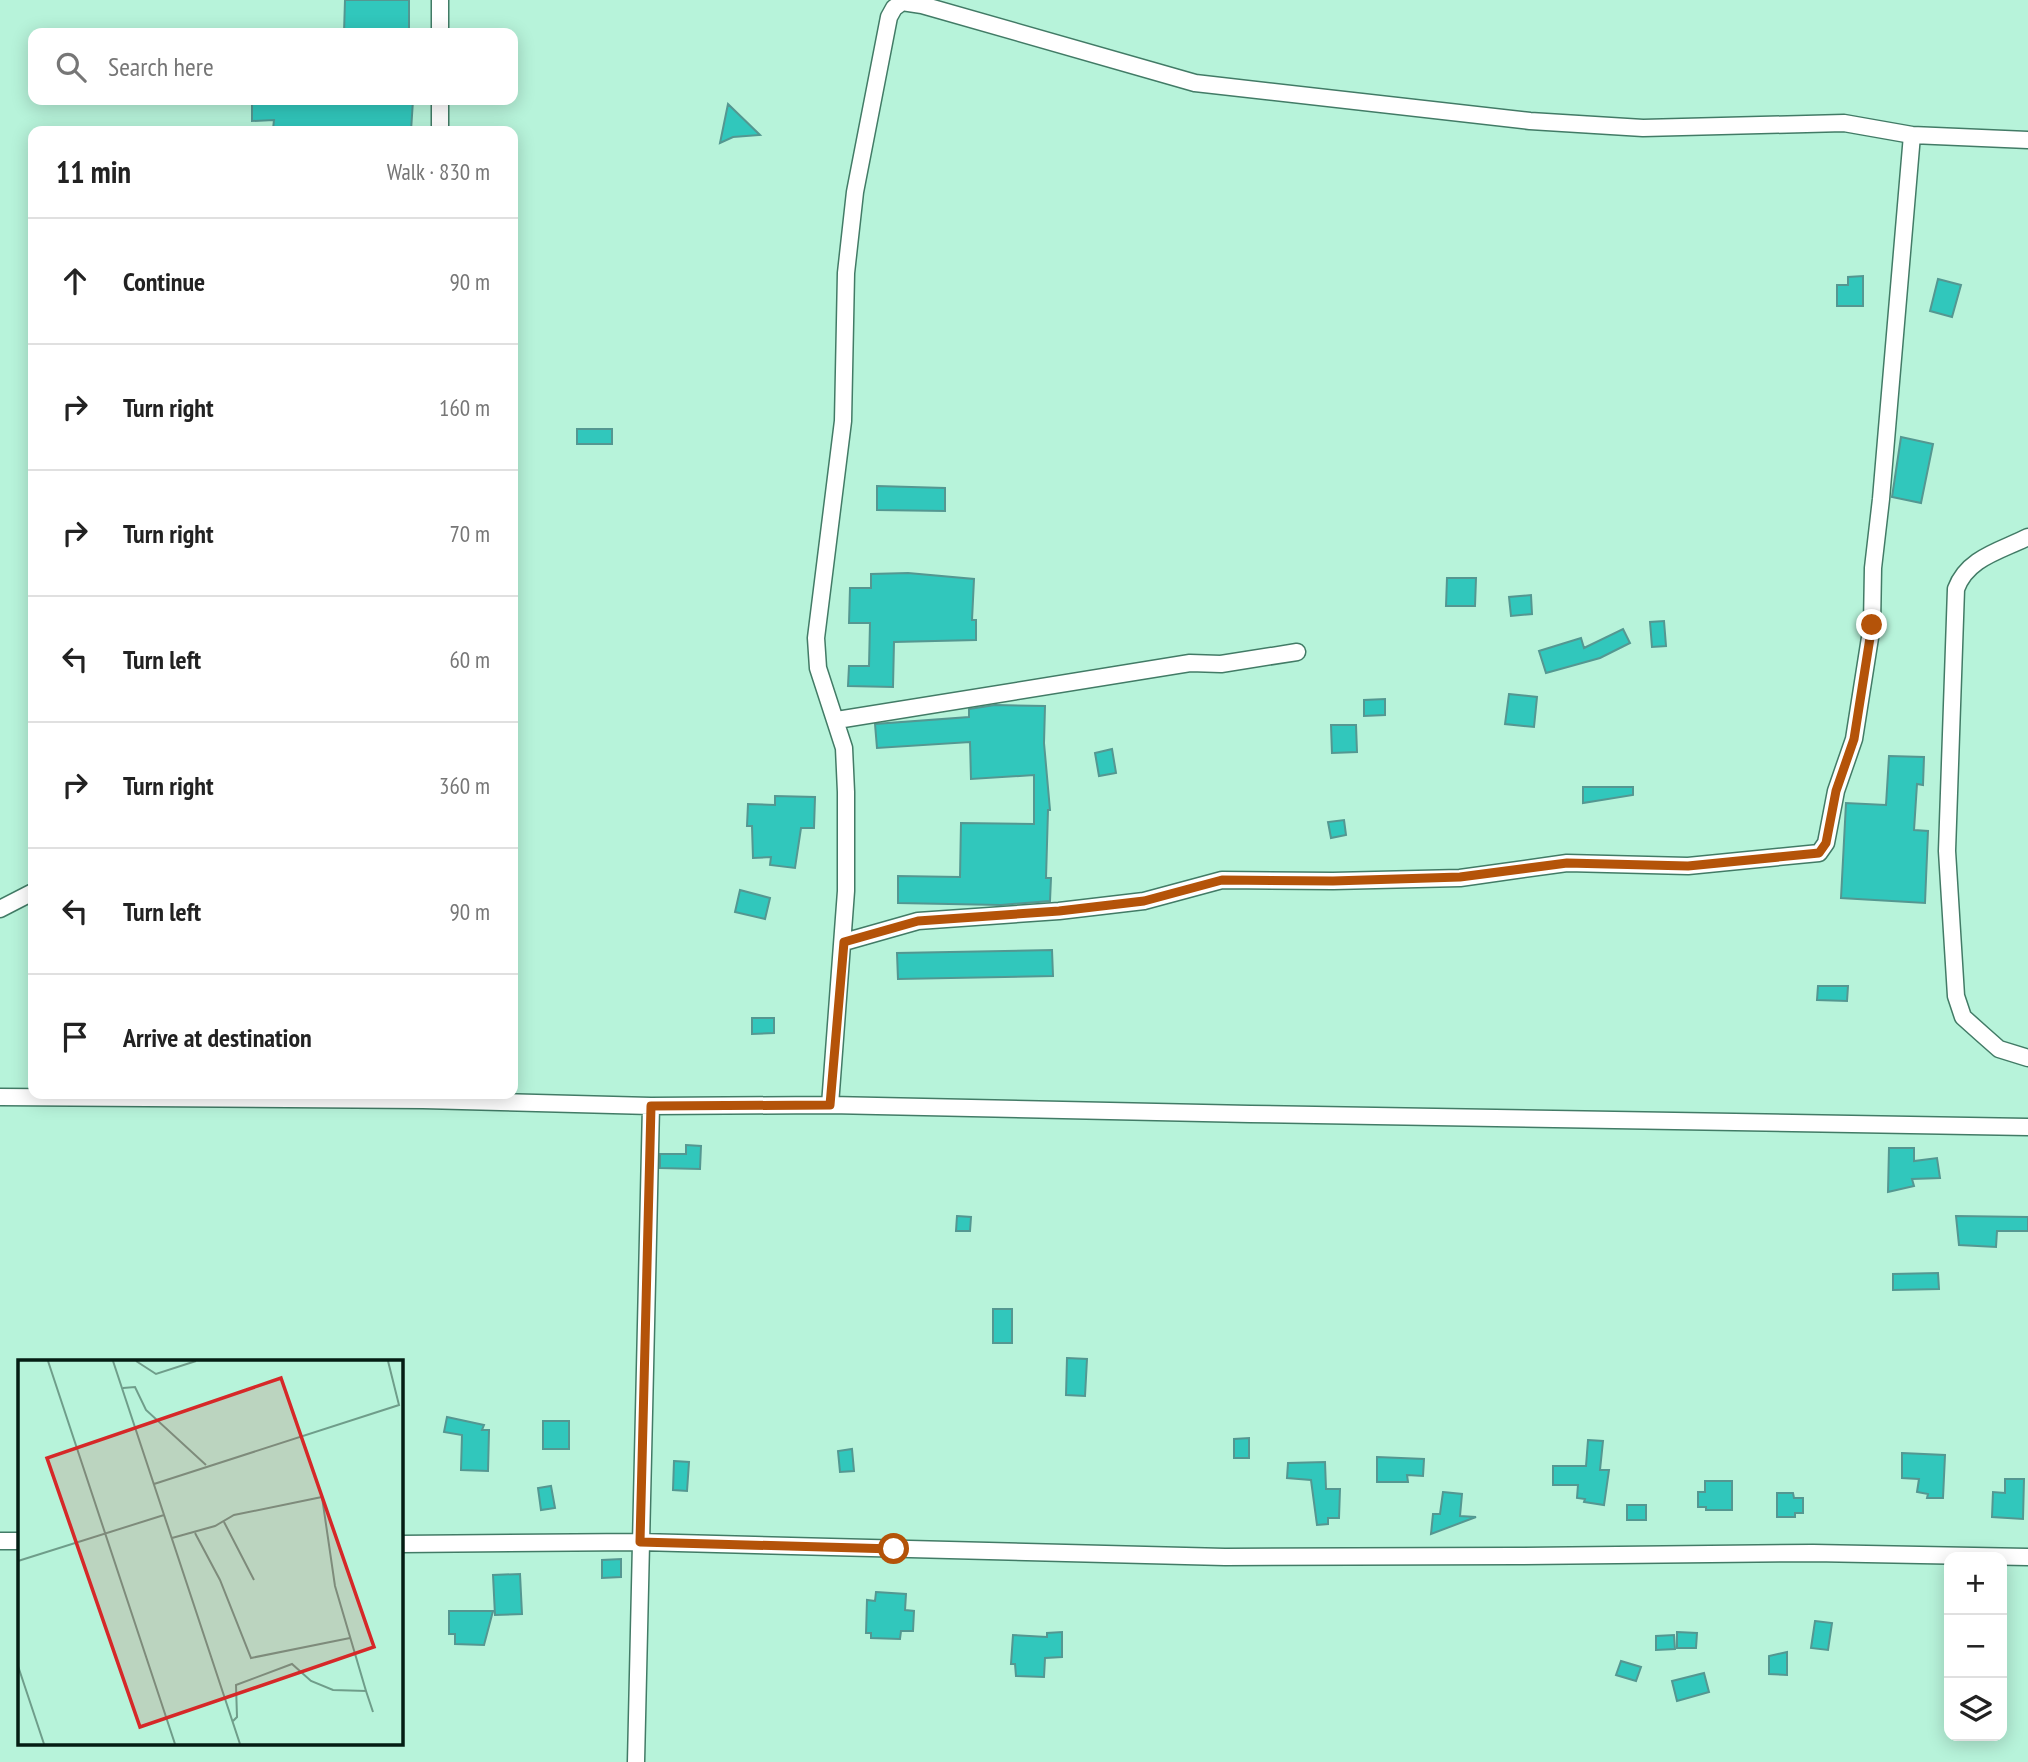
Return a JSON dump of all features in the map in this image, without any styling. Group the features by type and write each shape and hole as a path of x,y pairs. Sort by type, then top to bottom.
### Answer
{"street":[{"path":"440,0 440,28"},
{"path":"830,1105 844,942 845,748 818,668 816,638 843,421 846,273 855,191 879,60 889,17 894,8 902,2 922,5 1195,83 1530,121 1643,128 1844,124 1912,135 2028,140"},
{"path":"440,105 440,126"},
{"path":"844,942 918,921 1059,911 1144,901 1222,880 1333,881 1460,877 1567,863 1688,866 1819,853 1826,843 1836,791 1854,739 1872,625 1873,568 1912,135"},
{"path":"2028,537 1970,565 1961,576 1956,589 1947,851 1956,996 1964,1017 1999,1049 2028,1058"},
{"path":"837,720 1190,663 1221,664 1297,652"},
{"path":"0,909 28,895"},
{"path":"0,1097 28,1097"},
{"path":"474,1099 651,1106 830,1105 2028,1127"},
{"path":"636,1762 651,1106"},
{"path":"0,1541 18,1541"},
{"path":"402,1544 640,1542 1224,1557 1813,1553 2028,1557"}],"building":[{"path":"345,0 409,0 409,28 344,28"},
{"path":"728,104 760,135 733,137 720,143"},
{"path":"252,105 413,105 411,126 273,126 274,120 252,121"},
{"path":"1863,276 1863,306 1837,306 1837,285 1848,285 1848,277"},
{"path":"1938,279 1961,285 1952,317 1930,311"},
{"path":"577,429 612,429 612,444 577,444"},
{"path":"1901,437 1933,444 1921,503 1892,497"},
{"path":"877,486 945,488 945,511 877,510"},
{"path":"908,573 974,579 972,620 976,620 976,640 894,642 893,687 848,686 849,666 869,666 870,623 849,623 850,588 871,588 871,574"},
{"path":"1447,578 1476,578 1475,606 1446,606"},
{"path":"1531,595 1532,614 1511,616 1509,597"},
{"path":"1664,621 1666,646 1652,647 1650,622"},
{"path":"1623,629 1630,643 1600,658 1546,673 1539,651 1581,638 1584,648"},
{"path":"1509,694 1537,697 1534,727 1505,724"},
{"path":"1385,699 1385,715 1364,716 1364,700"},
{"path":"995,705 1045,706 1044,743 1050,810 1046,878 1051,878 1050,901 1001,905 898,903 898,876 960,877 961,823 1034,824 1034,775 971,779 970,742 877,748 875,724 969,717 969,709"},
{"path":"1331,725 1356,725 1357,752 1332,753"},
{"path":"1112,749 1116,773 1099,776 1095,753"},
{"path":"1889,756 1924,757 1923,785 1917,784 1914,830 1928,831 1925,903 1841,898 1846,803 1886,805"},
{"path":"1583,787 1633,787 1633,795 1583,803"},
{"path":"775,796 815,797 814,828 801,828 795,868 770,865 771,857 753,858 752,826 747,826 748,804 775,805"},
{"path":"1344,820 1346,835 1331,838 1328,822"},
{"path":"740,890 770,898 765,919 735,912"},
{"path":"1052,950 1053,976 898,979 897,953"},
{"path":"1818,986 1848,986 1847,1001 1817,1000"},
{"path":"752,1018 774,1018 774,1033 752,1034"},
{"path":"686,1145 701,1146 700,1169 660,1168 660,1154 686,1154"},
{"path":"1889,1148 1914,1148 1914,1161 1937,1158 1940,1178 1912,1179 1914,1186 1888,1192"},
{"path":"957,1216 971,1217 970,1231 956,1231"},
{"path":"1956,1216 2028,1217 2028,1231 1997,1231 1996,1247 1959,1245"},
{"path":"1938,1273 1939,1289 1893,1290 1893,1274"},
{"path":"993,1309 1012,1309 1012,1343 993,1343"},
{"path":"1067,1358 1087,1359 1085,1396 1066,1395"},
{"path":"447,1417 484,1425 482,1430 489,1430 488,1471 461,1470 462,1435 444,1432"},
{"path":"543,1421 569,1421 569,1449 543,1449"},
{"path":"1249,1438 1249,1458 1234,1458 1234,1439"},
{"path":"1588,1440 1603,1441 1600,1470 1609,1470 1604,1505 1584,1502 1585,1499 1577,1498 1578,1485 1553,1485 1553,1466 1586,1466"},
{"path":"852,1449 854,1471 840,1472 838,1451"},
{"path":"1902,1453 1945,1455 1943,1498 1927,1498 1928,1494 1917,1492 1919,1479 1902,1478"},
{"path":"1377,1457 1424,1459 1423,1476 1407,1475 1408,1482 1377,1482"},
{"path":"674,1461 689,1462 687,1491 673,1490"},
{"path":"1325,1462 1326,1489 1340,1489 1339,1518 1328,1518 1328,1524 1317,1525 1311,1480 1287,1478 1288,1463"},
{"path":"2005,1479 2024,1479 2023,1519 1992,1517 1993,1492 2005,1493"},
{"path":"1705,1481 1732,1481 1732,1510 1706,1510 1706,1507 1698,1507 1698,1492 1705,1492"},
{"path":"551,1486 555,1508 541,1510 538,1488"},
{"path":"1443,1492 1462,1494 1460,1516 1476,1517 1431,1534 1433,1514 1440,1514"},
{"path":"1777,1493 1793,1493 1794,1498 1803,1498 1803,1513 1795,1513 1795,1517 1777,1517"},
{"path":"1627,1505 1646,1505 1646,1520 1627,1520"},
{"path":"621,1559 621,1577 602,1578 602,1560"},
{"path":"520,1574 522,1614 495,1615 493,1575"},
{"path":"876,1592 906,1594 905,1610 914,1611 913,1631 901,1631 900,1639 871,1638 871,1633 866,1633 867,1600 875,1601"},
{"path":"449,1611 493,1611 484,1645 455,1644 455,1634 449,1634"},
{"path":"1815,1621 1832,1623 1828,1650 1811,1648"},
{"path":"1062,1632 1062,1657 1045,1658 1044,1677 1016,1676 1015,1664 1011,1664 1013,1635 1047,1637 1047,1633"},
{"path":"1677,1632 1697,1633 1696,1648 1677,1648"},
{"path":"1674,1635 1675,1649 1656,1650 1656,1636"},
{"path":"1787,1652 1787,1675 1769,1674 1769,1656"},
{"path":"1621,1661 1641,1667 1636,1681 1616,1675"},
{"path":"1704,1673 1709,1692 1677,1701 1672,1681"}],"route":[{"path":"894,1549 640,1542 651,1106 830,1105 844,942 918,921 1059,911 1144,901 1222,880 1333,881 1460,877 1567,863 1688,866 1819,853 1826,843 1836,791 1854,739 1872,625"}]}
